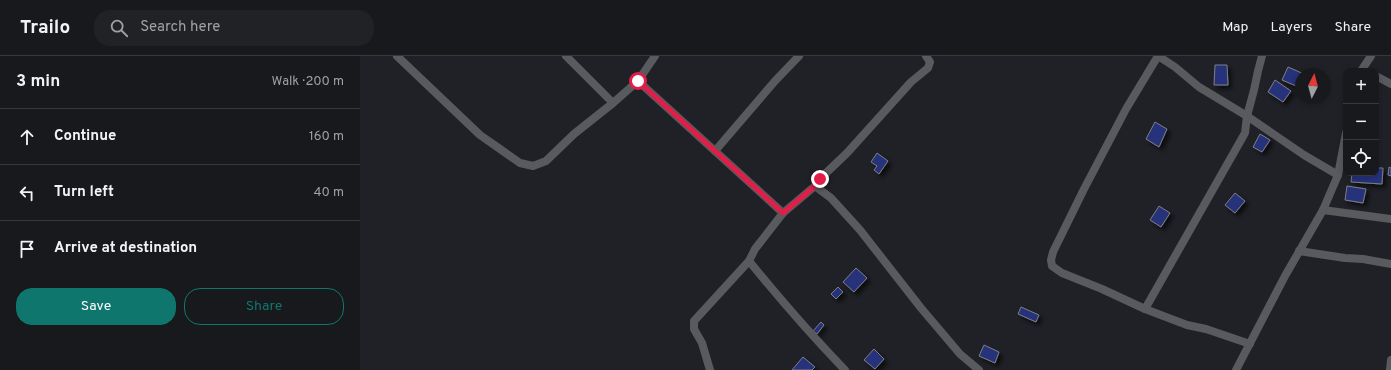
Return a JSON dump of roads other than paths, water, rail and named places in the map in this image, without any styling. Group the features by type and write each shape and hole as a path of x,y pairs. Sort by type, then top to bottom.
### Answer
{"street":[{"path":"397,56 480,134 520,163 533,166 546,161 574,134 638,81 655,56"},
{"path":"566,56 613,102"},
{"path":"715,151 775,81 799,56"},
{"path":"710,370 702,343 694,329 694,321 750,261 755,249 783,213 815,186 910,82 928,68 930,62 926,56"},
{"path":"1250,344 1206,329 1187,325 1145,309 1102,289 1062,273 1052,266 1051,260 1053,252 1084,189 1126,109 1158,56 1175,67 1200,87 1338,175"},
{"path":"1145,309 1245,133 1247,116 1262,56"},
{"path":"1364,68 1371,56"},
{"path":"1379,78 1391,84"},
{"path":"638,81 783,213"},
{"path":"1236,370 1299,251 1323,210 1338,175 1345,140"},
{"path":"815,186 831,198 860,230 921,308 960,354 979,370"},
{"path":"1323,210 1391,219"},
{"path":"1299,251 1391,264"},
{"path":"750,261 816,341 845,370"},
{"path":"1390,370 1391,360"}]}
